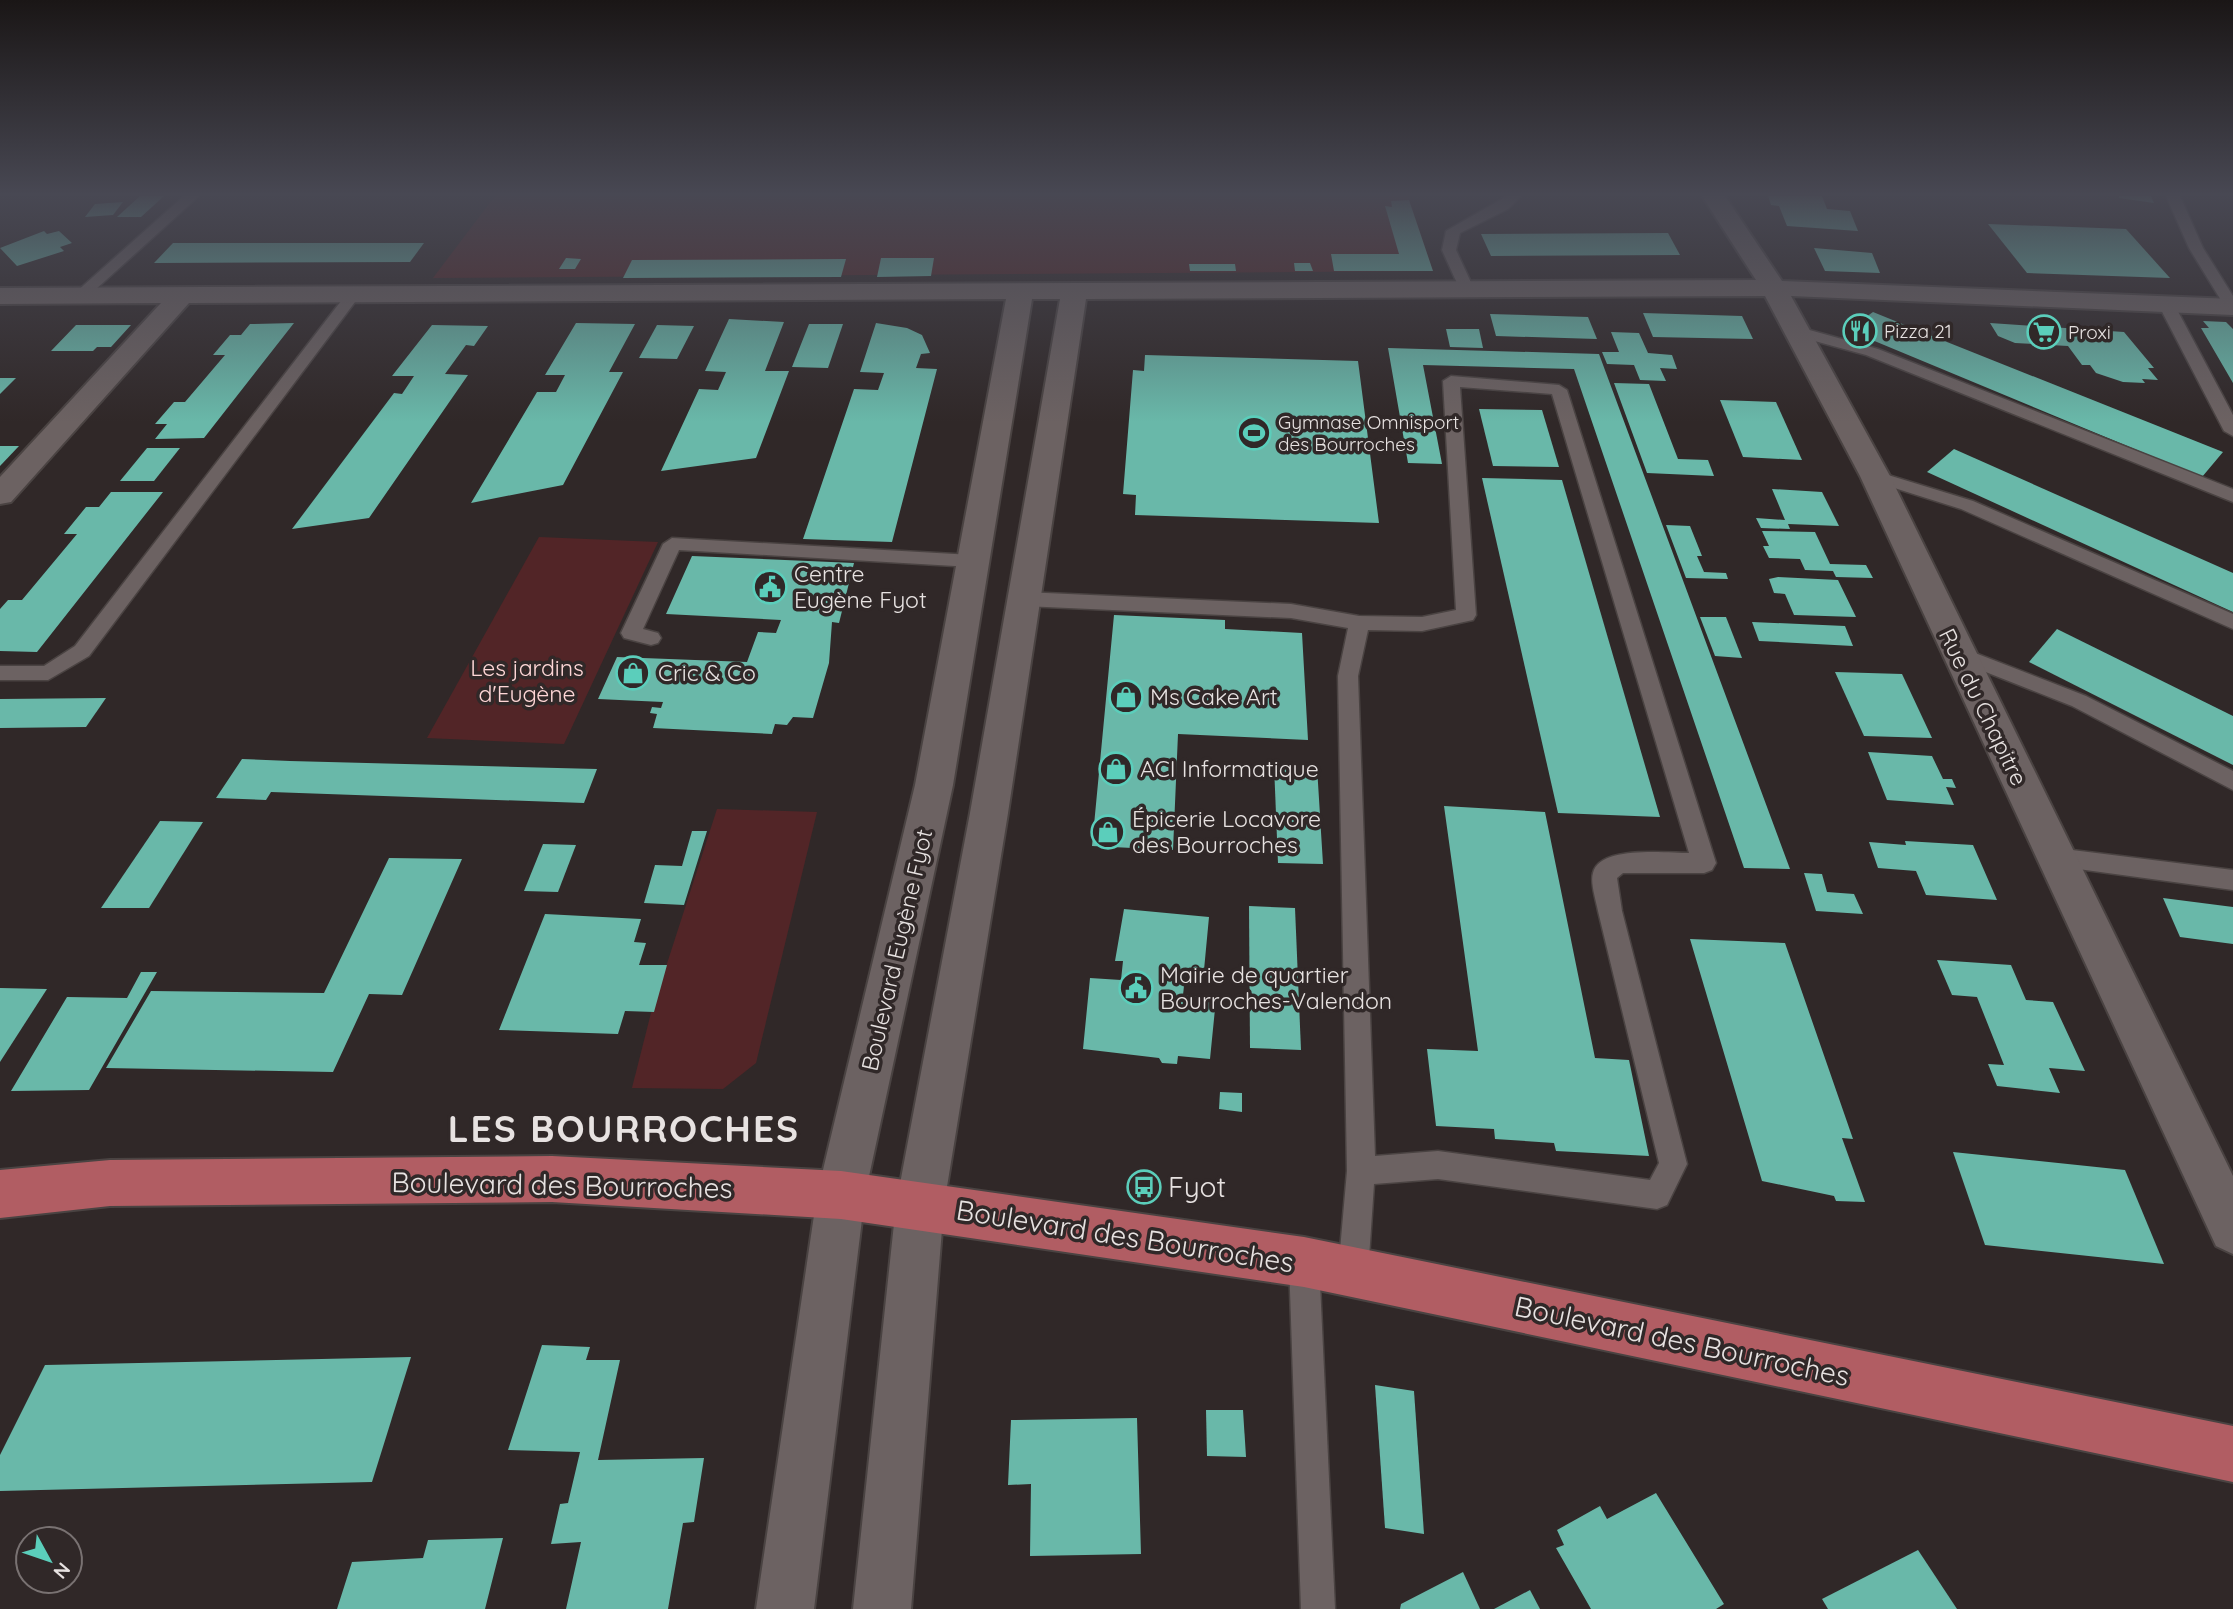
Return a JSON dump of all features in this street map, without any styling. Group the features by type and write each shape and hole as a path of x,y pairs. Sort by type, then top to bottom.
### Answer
{"main road":[{"name":"Boulevard des Bourroches","path":"0,1194 110,1183 552,1179 841,1195 1304,1262 2233,1454"}],"street":[{"name":"Rue du Chapitre","path":"1763,271 1875,476 2233,1229"},
{"path":"0,296 1774,288 2233,307"},
{"name":"Boulevard Eugène Fyot","path":"786,1609 841,1195 934,785 1020,293"},
{"path":"882,1609 920,1205 1074,293"},
{"path":"0,495 181,296"}],"lane":[{"path":"80,296 108,271"},
{"path":"1458,271 1466,289"},
{"path":"2210,271 2233,307"},
{"path":"0,673 48,673 82,651 352,295"},
{"path":"2166,304 2233,431"},
{"path":"1794,331 1872,352 2233,496"},
{"path":"1024,599 1291,611 1359,623 1422,624 1466,615 1451,382 1559,390 1704,863 1618,863 1604,874 1610,911 1673,1164 1657,1195 1438,1164 1361,1171"},
{"path":"1875,476 1967,505 2233,622"},
{"path":"651,638 631,633 672,544 972,562"},
{"path":"1353,1273 1361,1171 1348,676 1359,623"},
{"path":"1957,653 2079,701 2233,781"},
{"path":"2056,857 2233,880"},
{"path":"1304,1262 1318,1609"}],"green space":[{"path":"438,271 1421,271 433,278"},
{"name":"Les jardins d'Eugène","path":"539,537 658,542 564,744 427,738"},
{"path":"717,809 817,812 756,1063 723,1089 632,1088 651,1013"}],"building":[{"path":"626,271 843,271 841,277 623,278"},
{"path":"878,271 932,271 931,276 877,277"},
{"path":"1827,271 1879,271 1880,273"},
{"path":"2025,271 2164,271 2170,278"},
{"path":"1873,312 2223,452 2202,477 1848,330"},
{"path":"1643,313 1742,316 1753,339 1653,337"},
{"path":"1490,314 1588,317 1597,339 1496,336"},
{"path":"729,319 784,322 765,371 789,371 756,458 661,471 699,389 718,390 726,372 705,371"},
{"path":"2203,321 2226,322 2233,329 2233,383 2201,328 2209,328"},
{"path":"294,323 204,438 155,439 167,424 155,424 174,402 185,402 225,355 213,355 230,335 241,335 250,324"},
{"path":"576,323 635,324 609,372 623,372 563,485 471,503 537,392 556,392 565,375 545,375"},
{"path":"876,323 907,328 922,335 930,353 921,354 916,368 937,369 892,542 803,539 854,389 878,390 884,373 860,372"},
{"path":"1990,323 2124,332 2154,368 2148,368 2158,380 2142,379 2145,383 2123,382 2096,373 2090,365 2082,365 2068,346 2015,343 1998,336"},
{"path":"809,324 843,324 828,368 792,367"},
{"path":"76,325 131,325 111,347 97,347 93,351 51,351"},
{"path":"432,325 488,326 474,346 466,345 445,374 468,375 369,518 292,529 394,393 402,394 414,376 392,376"},
{"path":"657,325 694,326 677,359 639,358"},
{"path":"1446,329 1479,329 1483,348 1450,347"},
{"path":"1611,332 1639,333 1648,353 1672,355 1677,369 1660,368 1666,381 1640,380 1634,365 1607,364 1602,352 1619,352"},
{"path":"1388,348 1599,354 1790,869 1744,868 1574,369 1423,365 1442,464 1408,463"},
{"name":"Gymnase Omnisport des Bourroches","path":"1145,355 1358,361 1379,523 1135,515 1136,495 1123,494 1133,370 1144,371"},
{"path":"0,378 16,378 0,394"},
{"path":"1614,383 1649,384 1678,459 1708,460 1714,476 1647,473"},
{"path":"1720,400 1776,402 1802,460 1743,457"},
{"path":"1479,409 1542,410 1559,467 1493,466"},
{"path":"0,446 19,446 0,466"},
{"path":"147,448 180,448 154,481 120,481"},
{"path":"1954,449 2233,573 2233,612 1927,472"},
{"path":"1482,478 1562,480 1660,817 1558,813"},
{"path":"1772,489 1822,492 1839,526 1788,524 1790,529 1761,528 1756,518 1785,520"},
{"path":"111,492 163,492 37,652 0,651 0,609 8,600 22,600 77,534 64,534 86,507 99,507"},
{"path":"1666,525 1690,526 1702,556 1697,556 1704,572 1726,573 1728,579 1686,578"},
{"path":"1762,531 1815,532 1830,564 1866,565 1873,578 1836,577 1833,571 1805,570 1800,559 1769,558 1763,546 1769,546"},
{"path":"692,556 854,563 839,623 832,622 829,663 813,718 793,717 787,725 775,724 772,734 653,728 657,714 650,713 652,707 661,708 663,702 598,699 617,657 747,662 758,632 776,633 781,620 666,614"},
{"path":"1778,577 1838,580 1856,617 1794,615 1785,594 1774,593 1769,579"},
{"path":"1114,615 1225,620 1225,629 1302,633 1308,740 1178,734 1173,850 1092,846"},
{"path":"1700,617 1726,617 1742,658 1715,656"},
{"path":"1752,622 1845,626 1853,646 1759,641"},
{"path":"2057,629 2233,716 2233,765 2029,662"},
{"path":"1835,672 1902,674 1932,738 1864,736"},
{"path":"106,698 86,727 0,728 0,699"},
{"path":"1868,752 1932,756 1943,779 1952,779 1956,788 1946,787 1954,805 1887,800"},
{"path":"242,759 597,769 584,803 271,792 266,800 216,798"},
{"path":"1274,765 1317,767 1323,864 1278,863"},
{"path":"1444,806 1545,812 1595,1058 1629,1060 1649,1156 1556,1151 1554,1143 1495,1139 1494,1129 1436,1126 1427,1049 1478,1051"},
{"path":"160,821 203,822 149,908 101,908"},
{"path":"692,831 707,831 684,905 644,903 655,865 682,866"},
{"path":"1905,841 1973,845 1997,900 1926,895 1916,871 1878,868 1869,842 1906,845"},
{"path":"543,844 576,845 558,892 524,891"},
{"path":"389,858 462,859 402,995 369,994 333,1072 106,1068 151,991 324,993"},
{"path":"1804,873 1822,874 1827,892 1854,894 1863,914 1816,911"},
{"path":"2163,898 2233,907 2233,944 2180,937"},
{"path":"1249,906 1295,908 1301,1050 1250,1048"},
{"name":"Mairie de quartier Bourroches-Valendon","path":"1124,909 1209,917 1204,970 1186,968 1183,995 1216,999 1210,1059 1178,1056 1177,1064 1162,1063 1159,1058 1083,1049 1090,978 1121,980 1123,961 1115,961"},
{"path":"545,914 641,919 634,942 646,943 639,965 667,965 654,1012 625,1011 618,1034 499,1030"},
{"path":"1690,939 1785,943 1853,1139 1842,1138 1865,1202 1836,1201 1834,1196 1762,1181"},
{"path":"1937,960 2011,965 2026,1000 2053,1002 2085,1071 2049,1068 2060,1093 1997,1086 1988,1064 2004,1065 1977,997 1952,995"},
{"path":"141,972 157,972 89,1090 11,1091 67,997 127,998"},
{"path":"0,988 47,989 0,1062"},
{"path":"1220,1092 1242,1093 1242,1112 1219,1109"},
{"path":"1953,1152 2125,1170 2164,1264 1985,1245"},
{"path":"542,1345 590,1347 586,1360 620,1360 598,1460 704,1458 694,1522 683,1523 668,1609 566,1609 581,1542 551,1544 560,1504 568,1503 580,1452 508,1450"},
{"path":"411,1357 372,1482 0,1491 0,1455 45,1365"},
{"path":"1375,1385 1414,1391 1424,1534 1385,1528"},
{"path":"1206,1410 1243,1410 1246,1457 1207,1456"},
{"path":"1137,1418 1141,1554 1030,1556 1031,1484 1008,1485 1011,1420"},
{"path":"1656,1493 1724,1604 1716,1609 1591,1609 1556,1548 1564,1545 1557,1530 1600,1506 1607,1519"},
{"path":"503,1538 485,1609 337,1609 352,1562 423,1558 428,1540"},
{"path":"1918,1550 1957,1609 1828,1609 1822,1599"},
{"path":"1463,1572 1480,1609 1400,1609 1401,1604"},
{"path":"1530,1590 1540,1609 1494,1609"}],"place":[{"name":"Pizza 21","path":"1860,331"},
{"name":"Proxi","path":"2044,332"},
{"name":"Gymnase Omnisport des Bourroches","path":"1254,433"},
{"name":"Centre Eugène Fyot","path":"770,587"},
{"name":"Cric & Co","path":"633,673"},
{"name":"Ms Cake Art","path":"1126,697"},
{"name":"ACI Informatique","path":"1116,769"},
{"name":"Épicerie Locavore des Bourroches","path":"1108,832"},
{"name":"Mairie de quartier Bourroches-Valendon","path":"1136,988"},
{"name":"Fyot","path":"1144,1187"}],"district":[{"name":"LES BOURROCHES","path":"624,1129"}]}
